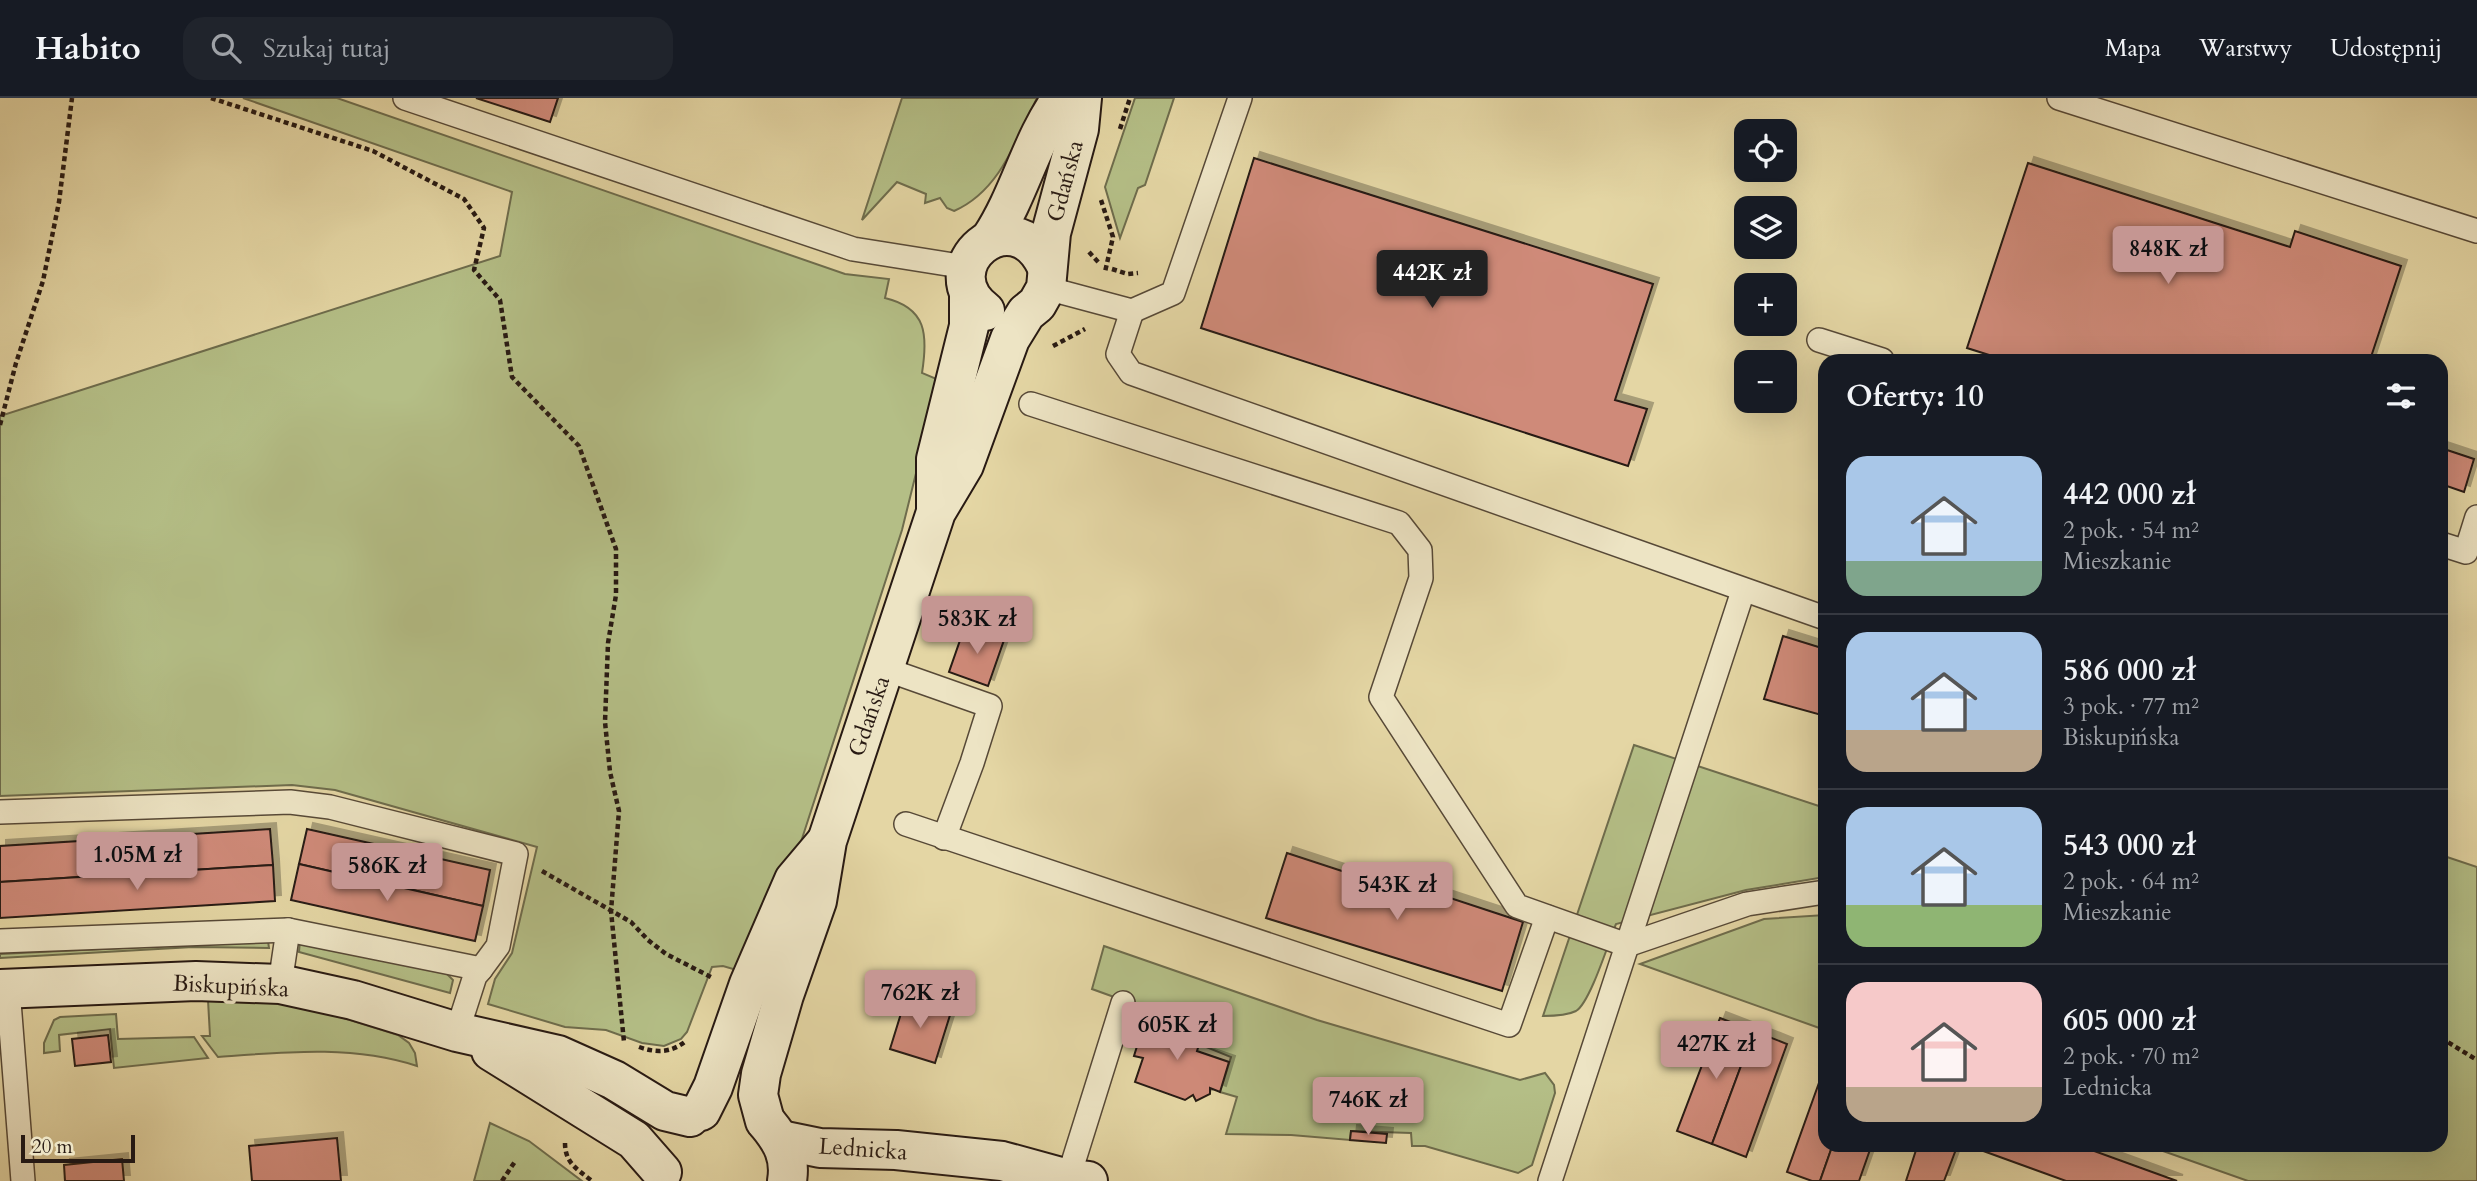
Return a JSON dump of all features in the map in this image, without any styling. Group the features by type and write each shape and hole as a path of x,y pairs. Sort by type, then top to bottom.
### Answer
{"street":[{"name":"Gdańska","path":"991,238 1007,214 1049,116 1062,98"},
{"name":"Gdańska","path":"787,1181 787,1155 758,1095 761,1074 784,995 817,901 827,841 936,512 964,465 1006,350 1039,288 1079,129 1082,98"},
{"name":"Gdańska","path":"936,512 936,458 968,326 971,256 980,245 991,238 1004,235 1018,237 1040,252 1039,288"},
{"path":"968,280 976,305 987,313 1000,317 1013,317 1039,288"},
{"name":"Gdańska","path":"663,1177 663,1157 669,1141 678,1128 695,1114 713,1087 726,982 794,880 827,841"},
{"name":"Biskupińska","path":"4,989 196,981 280,984 353,1000 457,1032 558,1055 612,1061 665,1111 695,1114"},
{"name":"Biskupińska","path":"457,1032 634,1140 663,1177"},
{"name":"Lednicka","path":"695,1114 719,1107 738,1108 756,1114 773,1130 820,1148 896,1150 1002,1161 1071,1180"}],"lane":[{"path":"405,98 853,248 968,280"},
{"path":"1039,288 1132,311 1173,293 1240,98"},
{"path":"2059,98 2477,231"},
{"path":"1132,311 1118,354 1132,373 1818,616"},
{"path":"1819,340 1863,354"},
{"path":"1031,404 1399,523 1420,550 1421,578 1381,697 1517,906 1627,945 1747,904 1818,893"},
{"path":"2448,546 2466,552 2477,517"},
{"path":"1550,1181 1743,591"},
{"path":"885,669 990,706 944,838"},
{"path":"0,812 290,802 330,807 516,854 498,946 475,976 457,1032"},
{"path":"906,824 1509,1025 1547,917"},
{"path":"0,941 288,930 481,969"},
{"path":"280,984 288,930"},
{"path":"4,989 23,1181"},
{"path":"1071,1180 1123,1003"}],"path":[{"path":"0,425 16,363 43,281 59,202 72,98"},
{"path":"211,98 373,151 464,199 484,228 474,270 500,300 512,377 579,446 616,549 616,595 608,643 605,722 610,772 619,811 612,911 624,1042 612,1061"},
{"path":"1120,132 1130,98"},
{"path":"1098,192 1113,237 1104,276"},
{"path":"1112,269 1128,274 1140,272"},
{"path":"514,863 546,872 631,922 666,954 726,982"},
{"path":"612,1061 618,1040 651,1051 664,1051 674,1049 691,1035"},
{"path":"2448,1042 2477,1060"},
{"path":"582,1106 566,1135 565,1148 570,1165 592,1181"},
{"path":"502,1181 516,1160"}],"green space":[{"path":"243,98 337,98 845,274 889,279 885,298 909,309 922,325 925,347 922,373 939,380 902,530 799,848 740,971 723,966 712,967 687,1032 681,1039 664,1046 642,1043 606,1030 565,1027 488,1004 495,979 512,953 537,847 335,790 292,785 0,796 0,416 500,256 512,192"},
{"path":"902,98 1037,98 1005,163 995,178 970,202 954,211 947,208 940,198 925,203 926,194 897,182 862,220"},
{"path":"1135,98 1174,98 1145,185 1138,188 1120,238 1105,187"},
{"path":"1634,745 1818,806 1818,878 1746,890 1616,924 1593,984 1581,1006 1568,1014 1543,1016"},
{"path":"2448,857 2477,867 2477,1181 2248,1181 2166,1152 2448,1152"},
{"path":"1818,915 1818,1028 1640,964 1764,919"},
{"path":"300,940 446,973 453,980 450,993 299,952"},
{"path":"268,941 269,948 193,947 0,958 0,954"},
{"path":"1104,946 1317,1020 1520,1080 1545,1073 1554,1085 1555,1093 1532,1165 1518,1173 1425,1146 1412,1146 1411,1133 1351,1131 1350,1140 1291,1135 1226,1134 1237,1097 1220,1092 1231,1057 1206,1047 1211,1032 1092,989"},
{"path":"208,1000 277,1003 337,1016 398,1035 409,1043 415,1053 417,1066 393,1059 343,1053 293,1052 218,1057 202,1036 210,1036"},
{"path":"116,1014 118,1039 194,1037 208,1058 114,1068 110,1029 59,1035 60,1051 44,1053 44,1043 54,1020 60,1017"},
{"path":"490,1123 529,1141 582,1181 474,1181"}],"building":[{"path":"476,98 558,98 550,122"},
{"path":"1254,158 1653,284 1615,400 1647,409 1628,466 1201,328"},
{"path":"2028,163 2290,247 2295,231 2401,266 2372,354 1986,354 1967,348"},
{"path":"2448,450 2474,459 2464,492 2448,486"},
{"path":"965,626 1004,640 988,686 949,672"},
{"path":"1783,636 1818,647 1818,714 1764,699"},
{"path":"270,829 273,865 0,882 0,846"},
{"path":"307,829 490,870 483,906 299,864"},
{"path":"1287,853 1415,895 1417,887 1523,922 1502,991 1266,918"},
{"path":"299,864 483,906 475,941 291,900"},
{"path":"273,865 275,901 0,918 0,882"},
{"path":"907,994 923,999 922,1003 951,1012 935,1063 890,1049"},
{"path":"1146,1017 1202,1035 1197,1051 1229,1062 1220,1092 1210,1088 1210,1094 1196,1101 1193,1095 1185,1100 1135,1082 1143,1058 1134,1056"},
{"path":"1720,1018 1754,1031 1712,1144 1677,1131"},
{"path":"1754,1031 1787,1044 1746,1157 1712,1144"},
{"path":"108,1035 111,1062 75,1066 72,1039"},
{"path":"1818,1086 1818,1152 1830,1152 1820,1181 1812,1181 1787,1172"},
{"path":"1351,1131 1387,1134 1386,1143 1350,1140"},
{"path":"337,1138 341,1181 252,1181 249,1146"},
{"path":"1830,1152 1869,1152 1859,1181 1820,1181"},
{"path":"1915,1152 1955,1152 1944,1181 1906,1181"},
{"path":"1986,1152 2097,1152 2177,1181 2066,1181"},
{"path":"122,1159 124,1181 65,1181 64,1165"}]}
